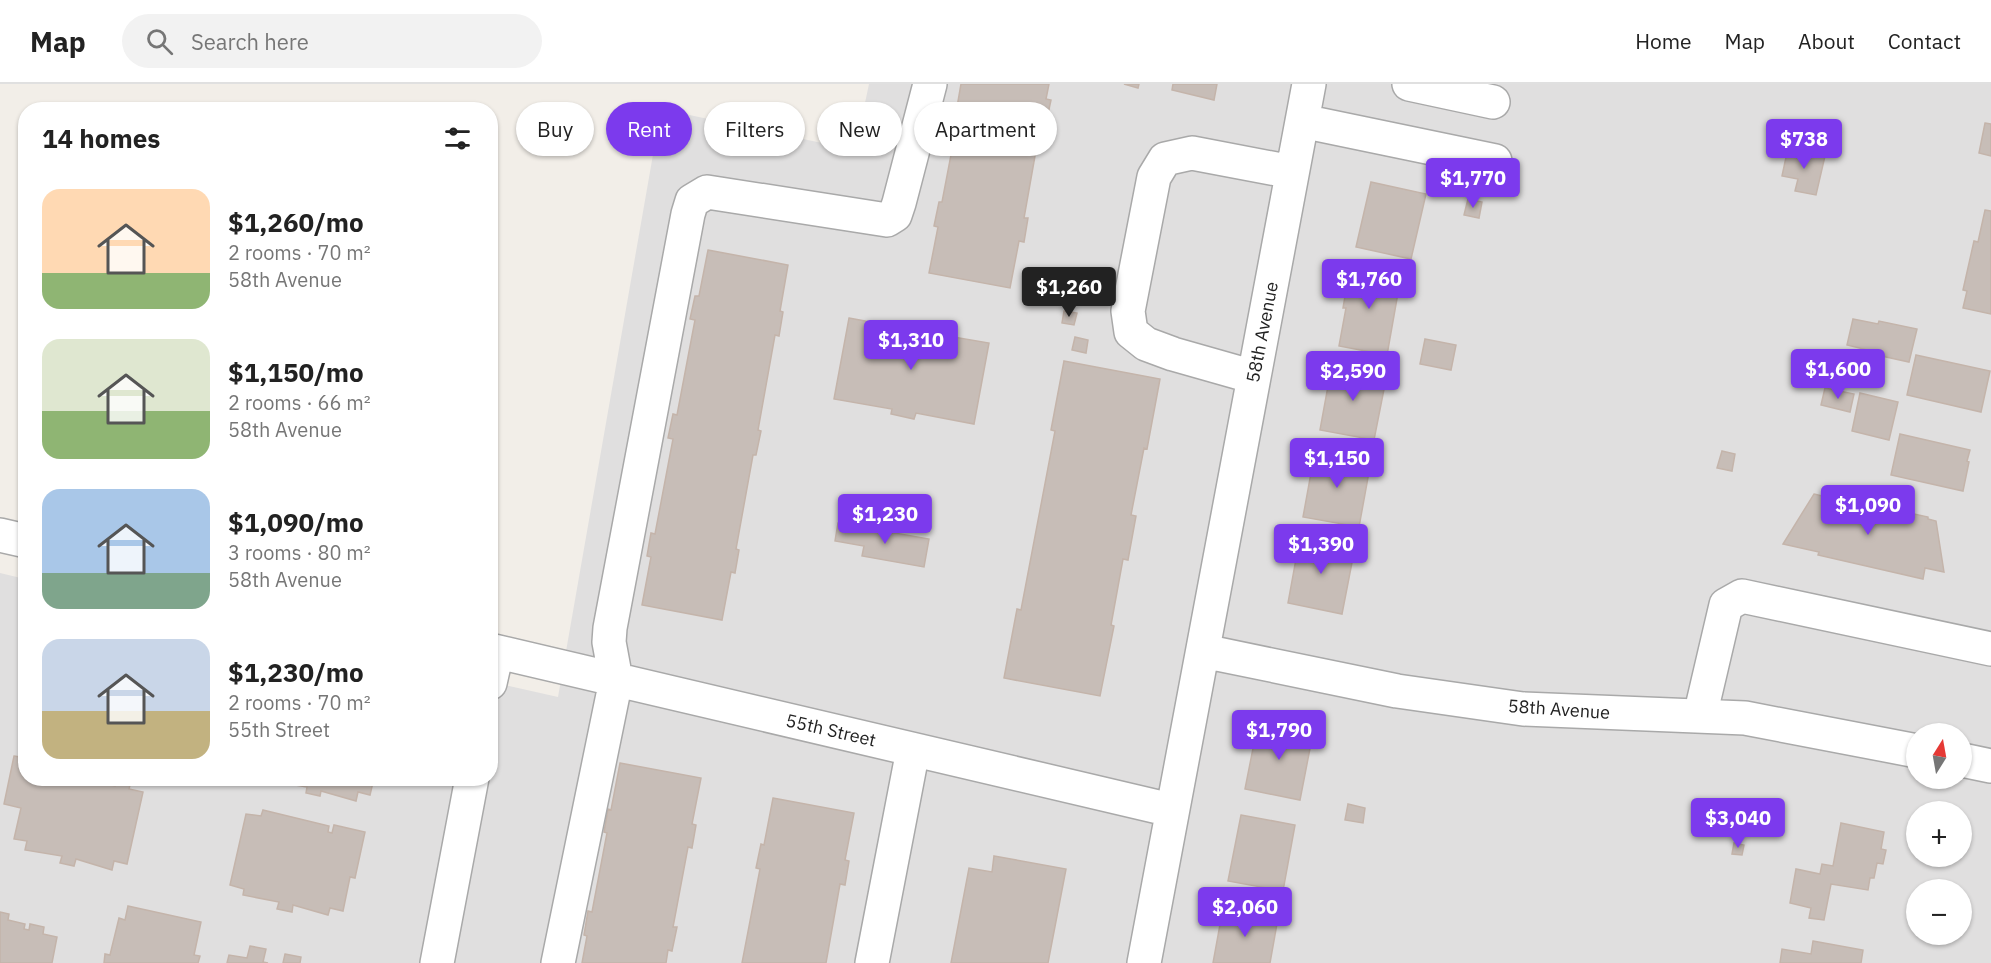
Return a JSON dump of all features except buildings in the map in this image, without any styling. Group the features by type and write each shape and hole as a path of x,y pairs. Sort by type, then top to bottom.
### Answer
{"street":[{"path":"558,963 616,680 609,642 610,628 692,201 707,192 887,220 895,215 899,203 930,84"},
{"name":"58th Avenue","path":"1144,963 1308,84"},
{"path":"1409,84 1493,102"},
{"path":"1302,121 1495,161"},
{"path":"1254,377 1146,344 1131,332 1128,311 1154,177 1165,159 1192,153 1292,172"},
{"path":"0,535 18,539"},
{"path":"1700,716 1726,605 1742,596 1991,649"},
{"name":"58th Avenue","path":"1203,651 1397,691 1523,709 1744,718 1906,750"},
{"name":"55th Street","path":"498,652 1171,810"},
{"path":"872,963 913,750"},
{"path":"1972,762 1991,766"},
{"path":"437,963 470,786"}],"shaded area":[{"path":"869,84 1991,84 1991,963 0,963 0,573 18,577 18,786 498,786 498,684 558,697 653,156 692,156 692,116 704,118 704,156 805,156 805,139 817,142 817,156 902,156 902,102 865,102"}]}
